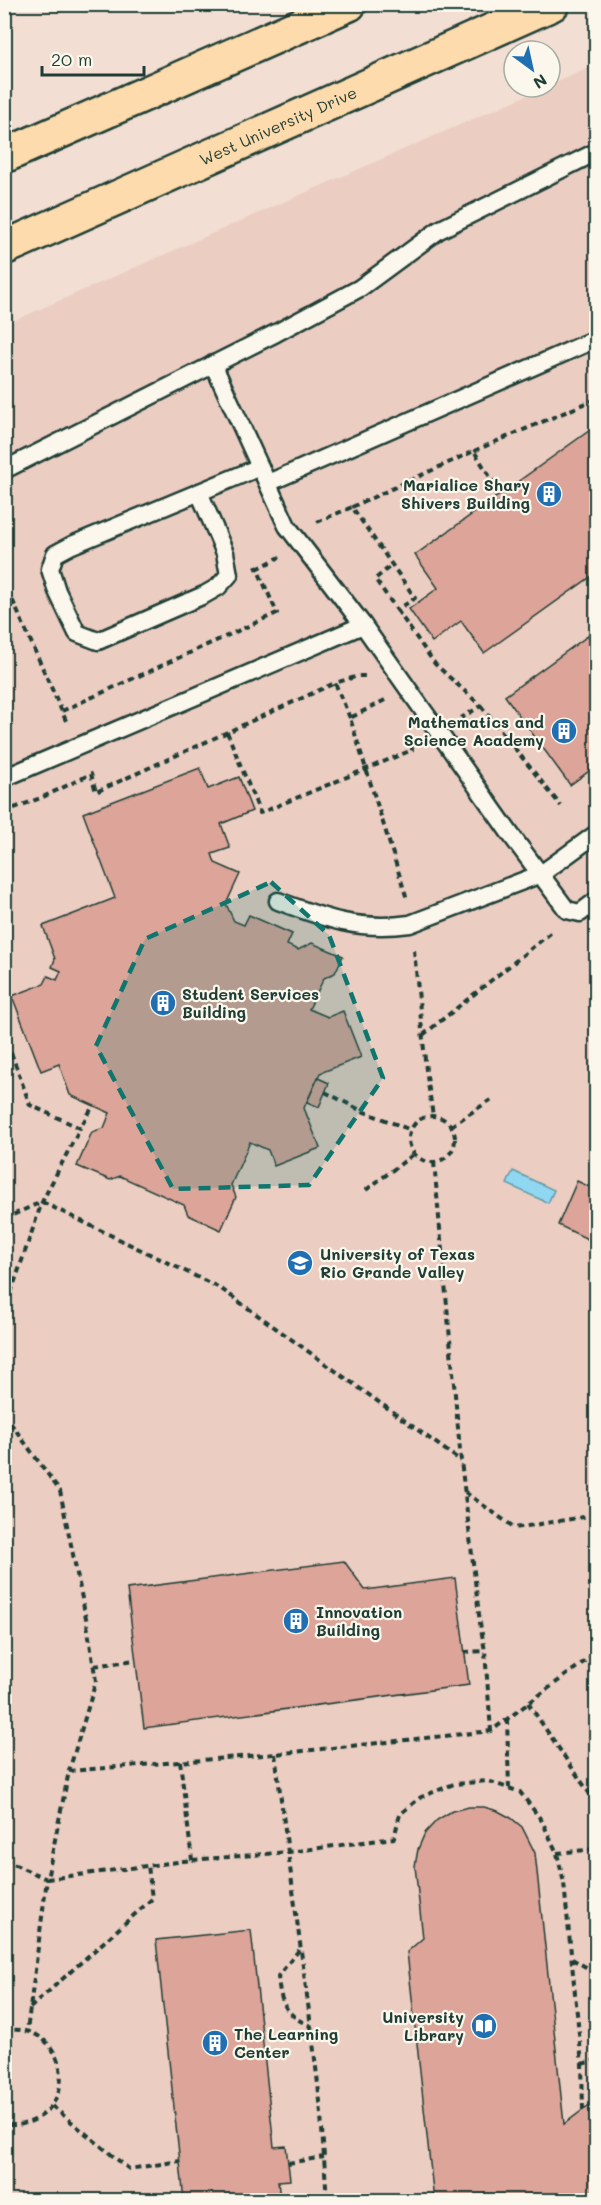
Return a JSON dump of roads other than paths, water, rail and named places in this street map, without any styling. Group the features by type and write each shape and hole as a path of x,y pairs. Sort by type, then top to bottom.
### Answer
{"main road":[{"path":"4,156 349,4"},
{"name":"West University Drive","path":"4,248 552,4"}],"lane":[{"path":"4,470 360,288 439,230 597,152"},
{"path":"268,483 597,339"},
{"path":"213,364 287,526 363,625 511,835 567,910 580,913 597,902"},
{"path":"199,492 225,553 229,575 224,581 204,595 98,641 77,633 57,591 50,569 56,554 72,545 199,492 260,467"},
{"path":"4,778 363,625"},
{"path":"278,902 360,926 387,927 410,924 541,874 597,834"}],"water":[{"path":"513,1171 554,1190 548,1203 507,1184"}],"place":[{"name":"Marialice Shary Shivers Building","path":"549,494"},
{"name":"Mathematics and Science Academy","path":"564,731"},
{"name":"Student Services Building","path":"163,1003"},
{"name":"University of Texas Rio Grande Valley","path":"300,1263"},
{"name":"Innovation Building","path":"296,1621"},
{"name":"University Library","path":"484,2026"},
{"name":"The Learning Center","path":"215,2043"}]}
